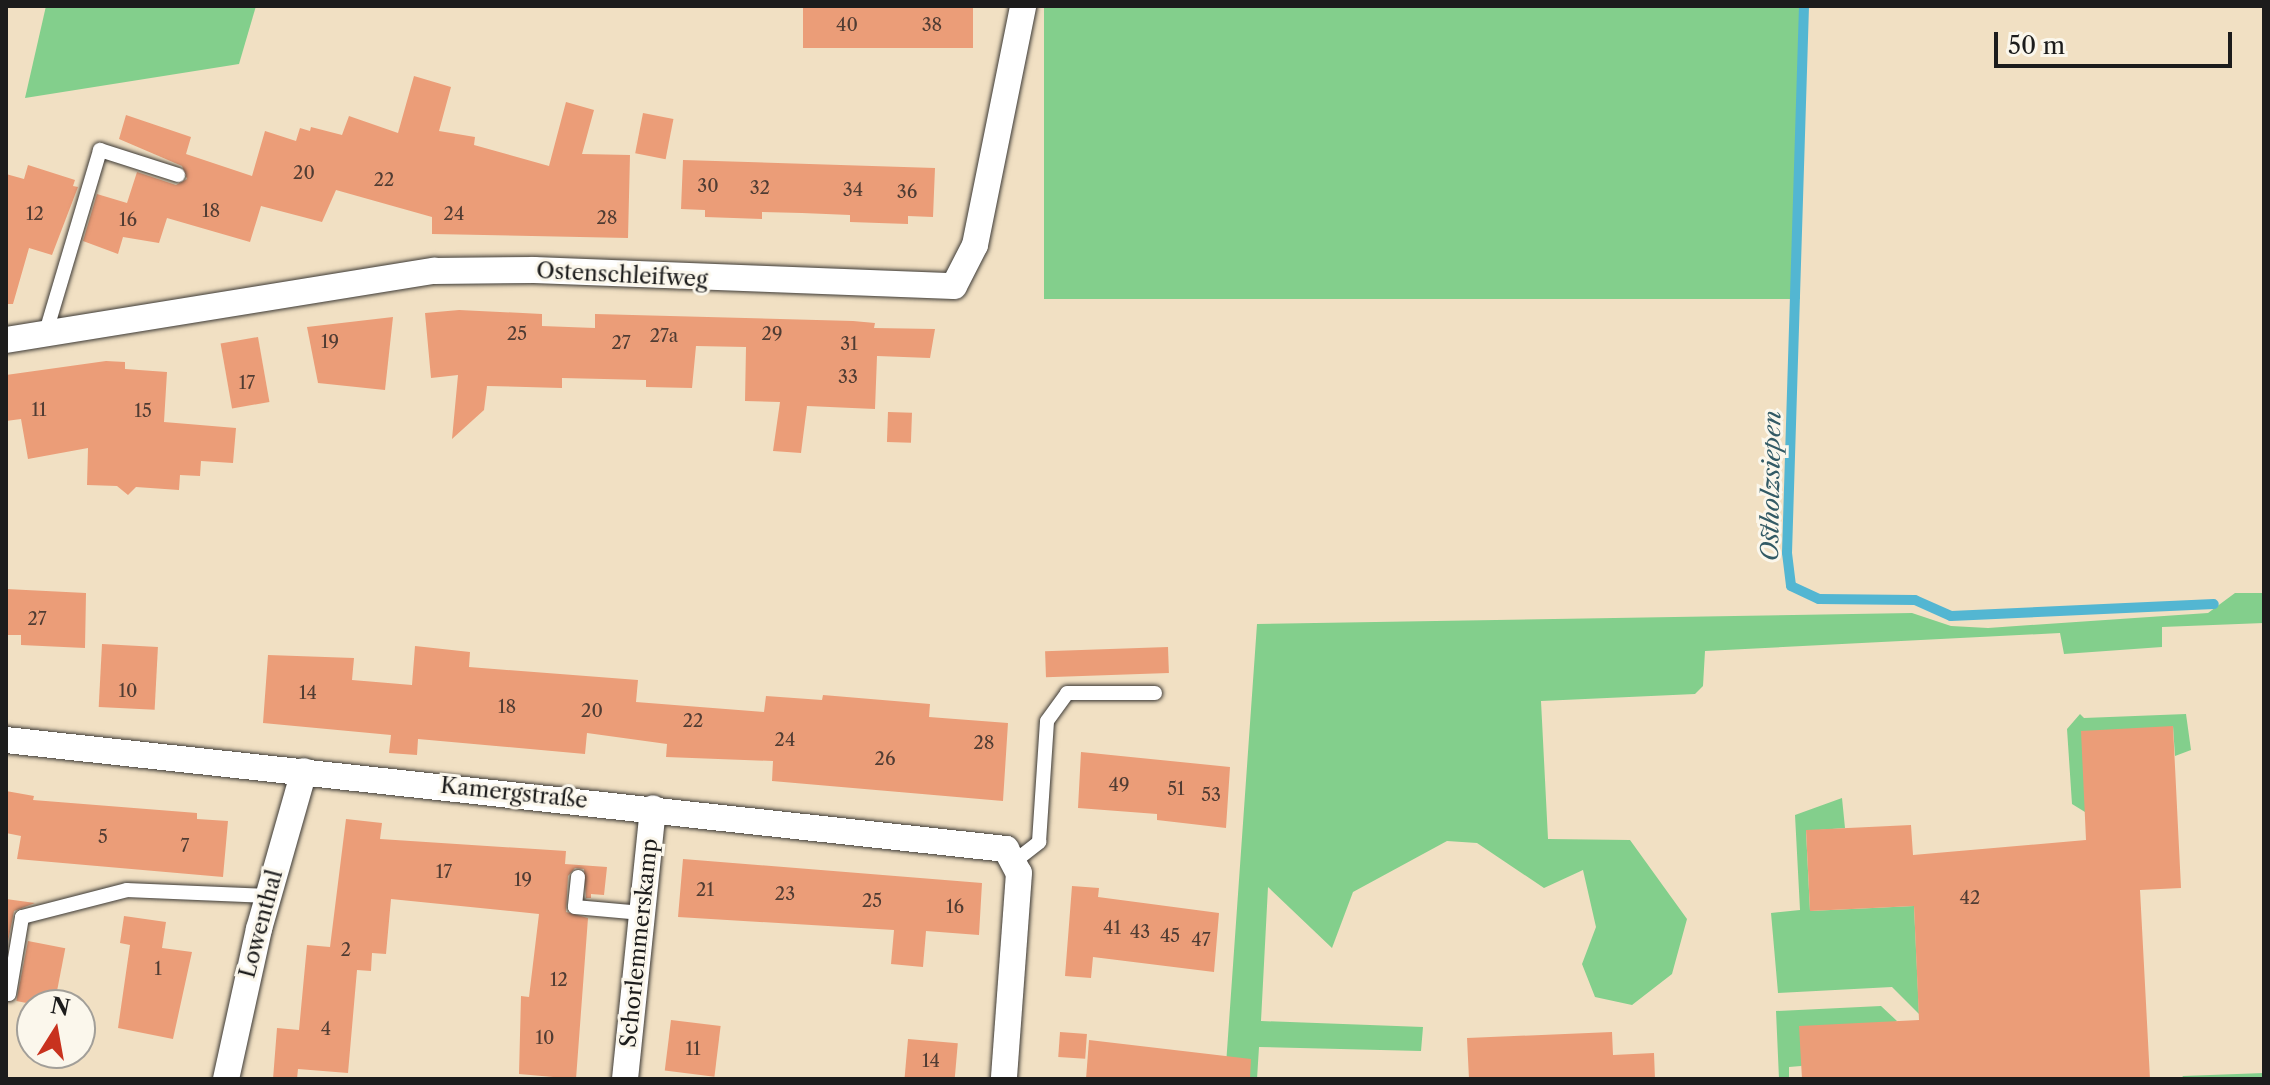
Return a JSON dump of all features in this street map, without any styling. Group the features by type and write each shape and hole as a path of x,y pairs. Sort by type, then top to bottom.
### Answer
{"street":[{"name":"Ostenschleifweg","path":"6,340 434,271 534,270 954,286 975,245 1023,6"},
{"name":"Kamergstraße","path":"6,740 989,844 1006,849 1015,861"},
{"name":"Lowenthal","path":"226,1079 268,896 304,771"},
{"name":"Schorlemmerskamp","path":"625,1079 653,808"},
{"path":"1004,1079 1015,861"}],"lane":[{"path":"45,335 100,150 178,175"},
{"path":"1015,861 1039,842 1047,721 1067,693 1155,693"},
{"path":"578,877 575,907 642,913"},
{"path":"9,994 22,917 127,890 268,896"}],"green space":[{"path":"46,6 256,6 239,64 25,98"},
{"path":"1044,6 1800,6 1800,299 1044,299"},
{"path":"2235,593 2264,593 2264,623 2162,627 2162,647 2064,654 2060,633 1705,651 1703,686 1695,694 1541,701 1548,839 1630,840 1687,919 1672,974 1632,1005 1595,997 1582,964 1596,927 1583,870 1544,888 1477,843 1447,841 1353,892 1332,948 1268,887 1261,1021 1423,1027 1421,1051 1259,1047 1257,1079 1225,1079 1257,624 1912,613 1951,626 1988,628 2208,613"},
{"path":"2080,714 2084,718 2186,714 2191,750 2175,756 2173,726 2085,812 2072,804 2067,729"},
{"path":"1842,798 1845,828 1806,831 1810,911 1914,906 1919,1014 1892,987 1778,993 1771,913 1800,910 1795,815"},
{"path":"1881,1006 1897,1021 1801,1066 1789,1067 1789,1079 1779,1079 1776,1011"},
{"path":"2264,1073 2264,1079 2181,1079 2183,1076"}],"building":[{"path":"803,6 973,6 973,48 803,48"},
{"path":"414,76 451,87 439,131 475,137 474,145 549,166 566,102 594,110 582,154 630,155 628,238 432,234 432,217 336,190 322,222 261,206 250,242 167,218 159,243 123,237 118,254 83,241 97,194 127,203 137,172 176,185 187,179 182,166 119,139 126,115 191,137 186,154 252,176 265,131 296,141 300,128 310,131 311,127 342,135 349,116 398,133"},
{"path":"643,113 673,119 666,159 635,153"},
{"path":"683,160 935,168 933,217 908,216 908,224 850,222 850,215 802,213 762,212 762,219 705,217 705,210 681,209"},
{"path":"28,165 75,180 73,186 78,187 52,255 29,248 13,304 6,304 6,174 24,179"},
{"path":"459,310 542,314 542,326 595,328 595,314 853,321 875,323 874,328 935,329 930,358 877,356 875,409 807,406 801,453 773,451 780,402 745,401 746,347 696,346 692,388 646,387 646,380 562,378 562,388 487,386 484,410 452,439 458,375 431,378 425,313"},
{"path":"393,317 385,390 318,383 307,327"},
{"path":"258,337 269,402 232,409 221,344"},
{"path":"106,361 125,362 125,369 167,372 164,422 236,428 233,463 201,461 200,476 180,475 179,490 136,487 128,495 117,486 87,485 88,448 28,459 21,419 6,421 6,375"},
{"path":"888,412 912,413 911,443 887,442"},
{"path":"6,589 86,593 85,648 21,645 21,635 6,635"},
{"path":"102,644 158,647 155,710 99,707"},
{"path":"415,646 470,652 469,667 638,680 636,702 764,712 766,696 822,700 823,695 930,704 929,717 1008,723 1003,801 772,781 773,761 666,757 667,744 587,733 585,754 418,739 417,755 389,753 391,735 263,723 268,655 354,658 352,680 412,685"},
{"path":"1168,647 1169,673 1046,677 1045,651"},
{"path":"2173,726 2181,888 2140,890 2150,1079 1802,1079 1799,1026 1919,1020 1914,906 1810,911 1806,830 1911,825 1913,855 2086,840 2081,731"},
{"path":"1081,752 1230,767 1226,828 1157,820 1157,814 1078,808"},
{"path":"6,791 34,796 33,800 197,813 197,819 228,821 223,877 17,859 21,836 6,833"},
{"path":"346,819 382,823 380,839 566,851 565,864 607,867 604,895 591,894 591,898 586,898 584,869 575,868 568,876 566,912 588,918 576,1079 519,1074 521,996 529,997 539,914 391,899 386,954 372,953 371,971 357,970 348,1073 298,1069 297,1079 273,1079 277,1028 299,1030 307,945 330,947"},
{"path":"683,859 982,883 979,935 926,931 923,967 891,964 894,930 678,917"},
{"path":"1072,886 1099,888 1098,897 1219,913 1214,972 1093,957 1091,978 1065,976"},
{"path":"6,899 35,903 14,911 6,952"},
{"path":"124,916 166,922 162,948 192,952 173,1039 118,1028 130,945 120,943"},
{"path":"28,941 65,948 57,989 19,989"},
{"path":"671,1020 721,1026 714,1077 665,1071"},
{"path":"1060,1032 1087,1034 1085,1059 1058,1057"},
{"path":"1612,1032 1613,1055 1654,1053 1655,1079 1469,1079 1467,1038"},
{"path":"908,1039 958,1043 955,1079 905,1079"},
{"path":"1089,1040 1251,1059 1250,1079 1086,1079"}],"waterway":[{"name":"Ostholzsiepen","path":"1804,6 1787,553 1791,586 1819,599 1915,600 1951,616 2214,604"}]}
